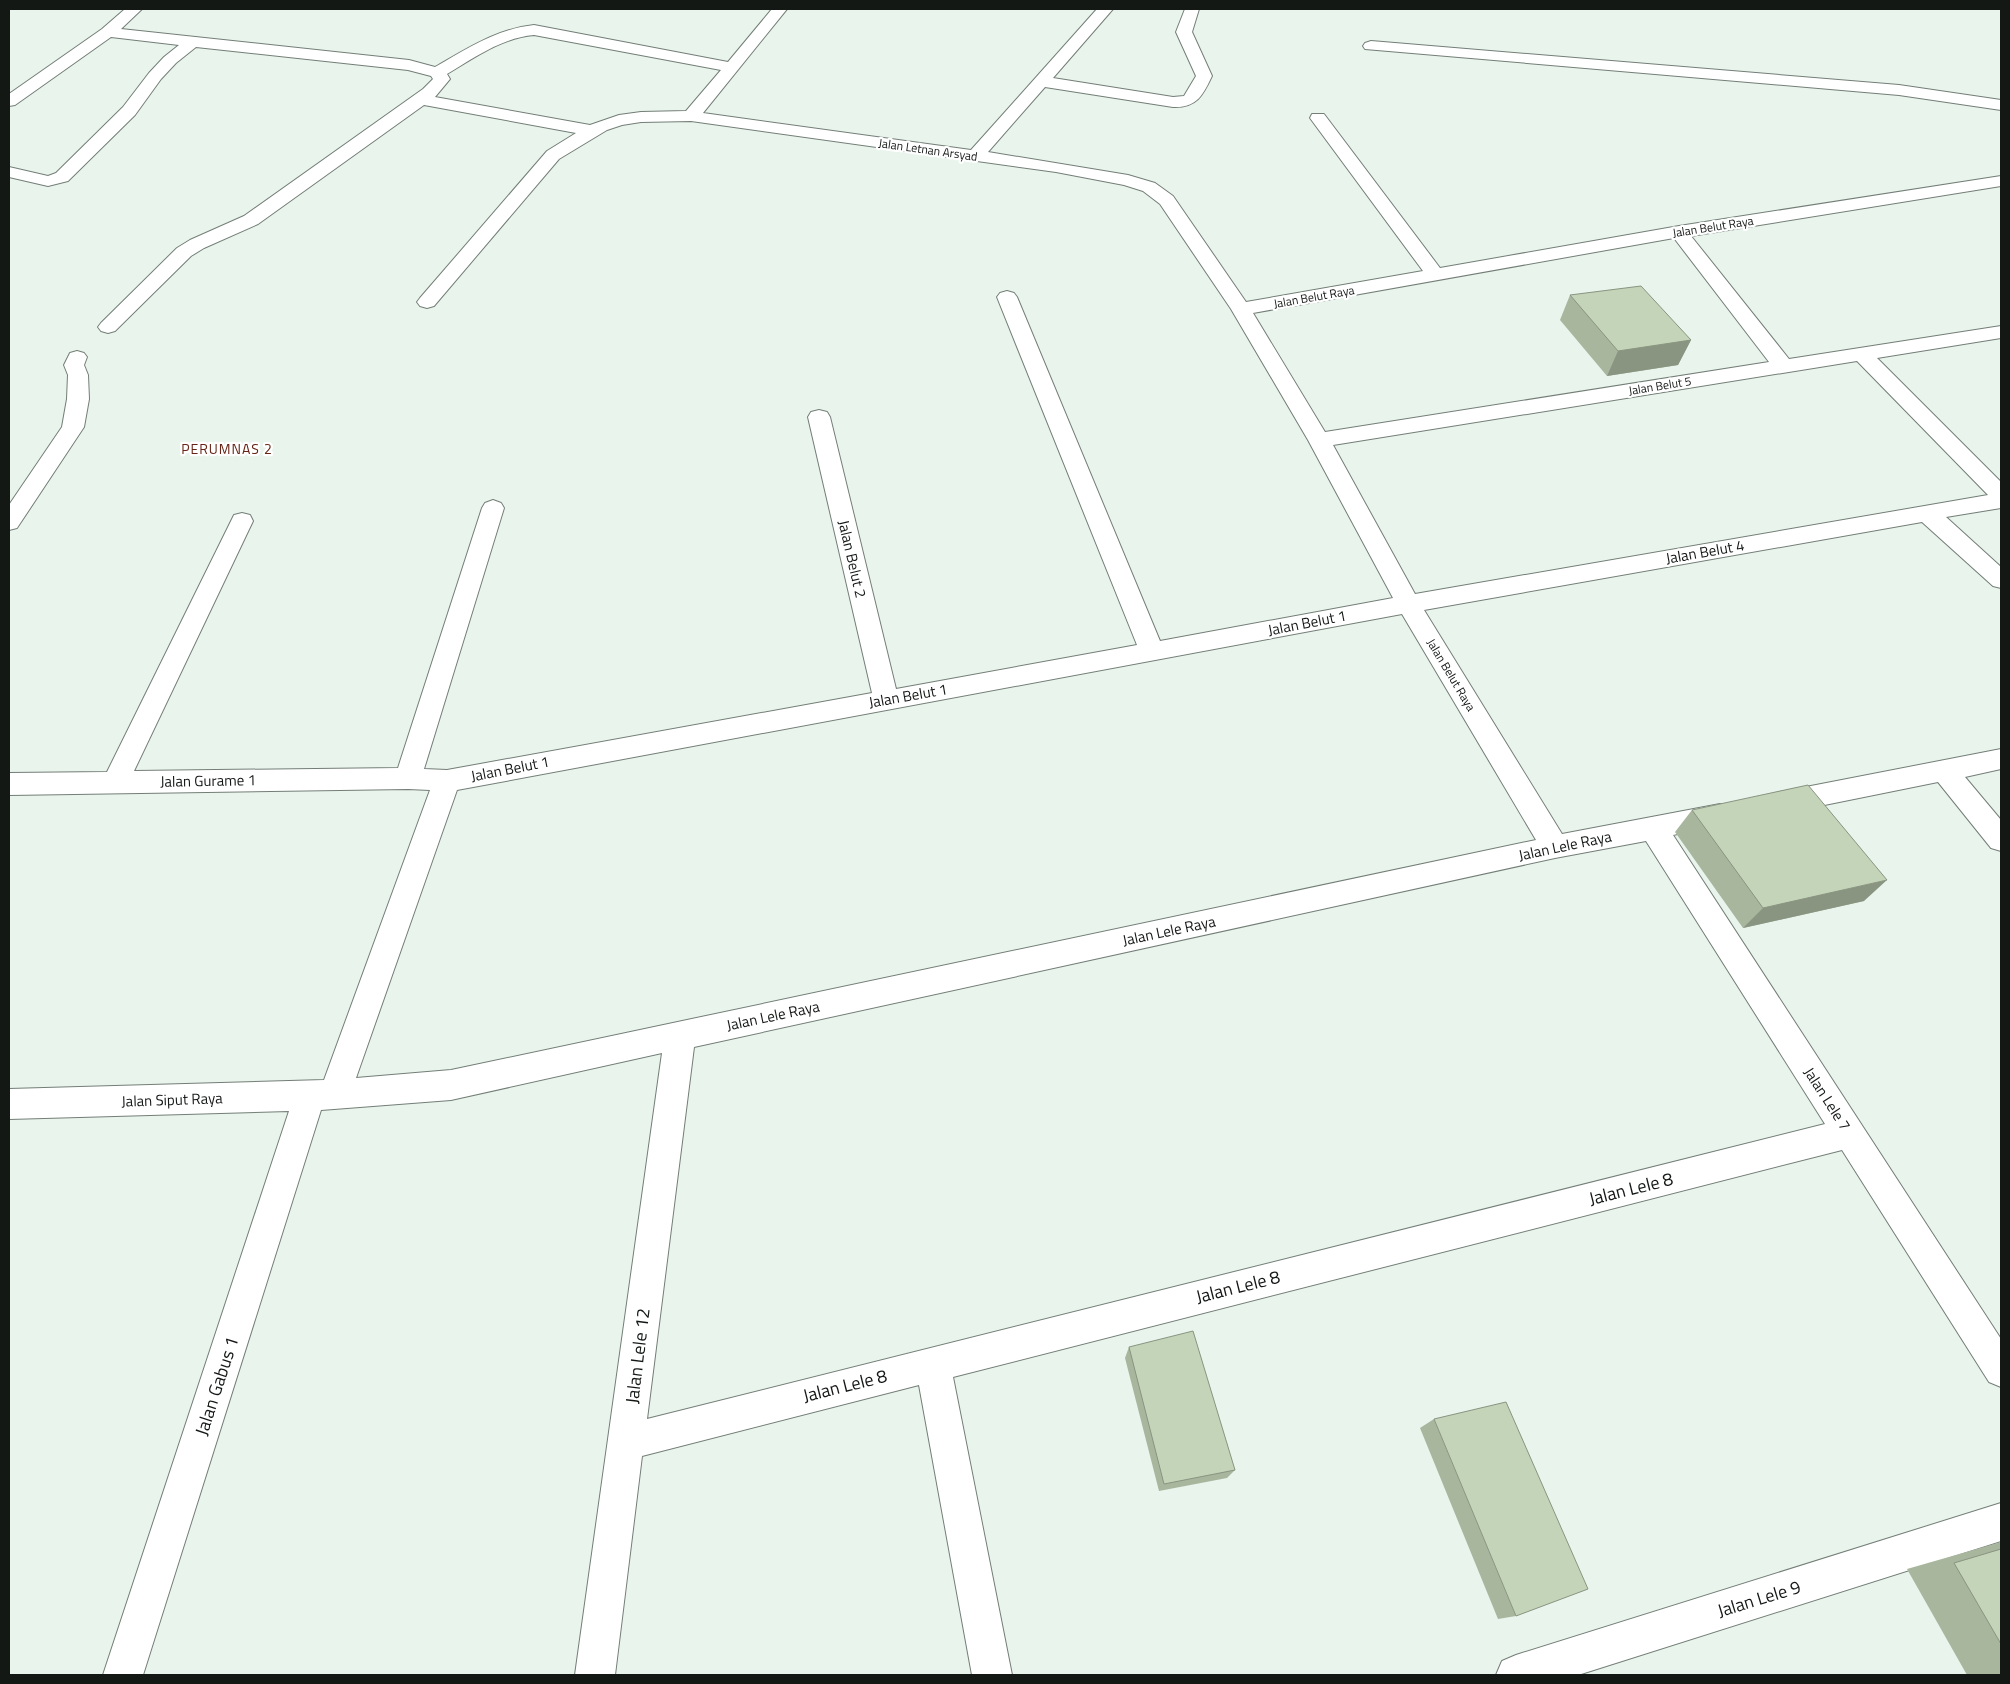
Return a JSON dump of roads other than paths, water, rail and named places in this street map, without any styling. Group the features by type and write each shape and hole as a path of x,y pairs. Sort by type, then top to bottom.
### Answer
{"street":[{"path":"9,101 108,32 134,9"},
{"path":"690,116 780,9"},
{"path":"975,156 1105,9"},
{"path":"1041,82 1174,102 1190,101 1204,76 1184,32 1192,9"},
{"path":"437,73 508,34 525,30 534,30 731,68"},
{"path":"108,32 409,65 437,73 441,76 440,82 421,99 251,220 197,244 184,252 108,327"},
{"path":"9,172 48,181 62,177 129,111 155,76 193,42"},
{"path":"1370,46 1899,90 2001,105"},
{"path":"421,99 592,131"},
{"name":"Jalan Letnan Arsyad","path":"427,302 552,156 567,145 592,131 619,120 641,117 690,116 1096,173 1149,187 1167,200 1241,309"},
{"path":"1318,118 1436,276"},
{"name":"Jalan Belut Raya","path":"1555,848 1408,604 1319,440 1241,309 1679,232 2001,181"},
{"path":"1679,232 1783,366"},
{"path":"1007,297 1152,652"},
{"name":"Jalan Belut 5","path":"1319,440 2001,332"},
{"path":"1862,354 2001,495"},
{"path":"9,522 72,427 77,412 78,399 78,375 74,365 77,357"},
{"name":"Jalan Belut 2","path":"819,418 886,700"},
{"name":"Jalan Belut 4","path":"1408,604 2001,500"},
{"path":"408,778 493,508"},
{"path":"1927,513 2001,580"},
{"path":"115,783 242,520"},
{"name":"Jalan Belut 1","path":"408,778 447,781 1408,604"},
{"name":"Jalan Lele Raya","path":"323,1095 452,1085 1555,848 2001,759"},
{"path":"1945,771 2001,840"},
{"name":"Jalan Gurame 1","path":"9,784 408,778"},
{"name":"Jalan Gabus 1","path":"123,1675 323,1095 447,781"},
{"name":"Jalan Lele 7","path":"1653,828 2001,1370"},
{"name":"Jalan Lele 12","path":"595,1675 680,1036"},
{"name":"Jalan Siput Raya","path":"9,1104 323,1095"},
{"name":"Jalan Lele 8","path":"626,1442 1850,1134"},
{"path":"933,1364 992,1675"},
{"name":"Jalan Lele 9","path":"1516,1675 2001,1522"}],"district":[{"name":"PERUMNAS 2","path":"227,449"}]}
